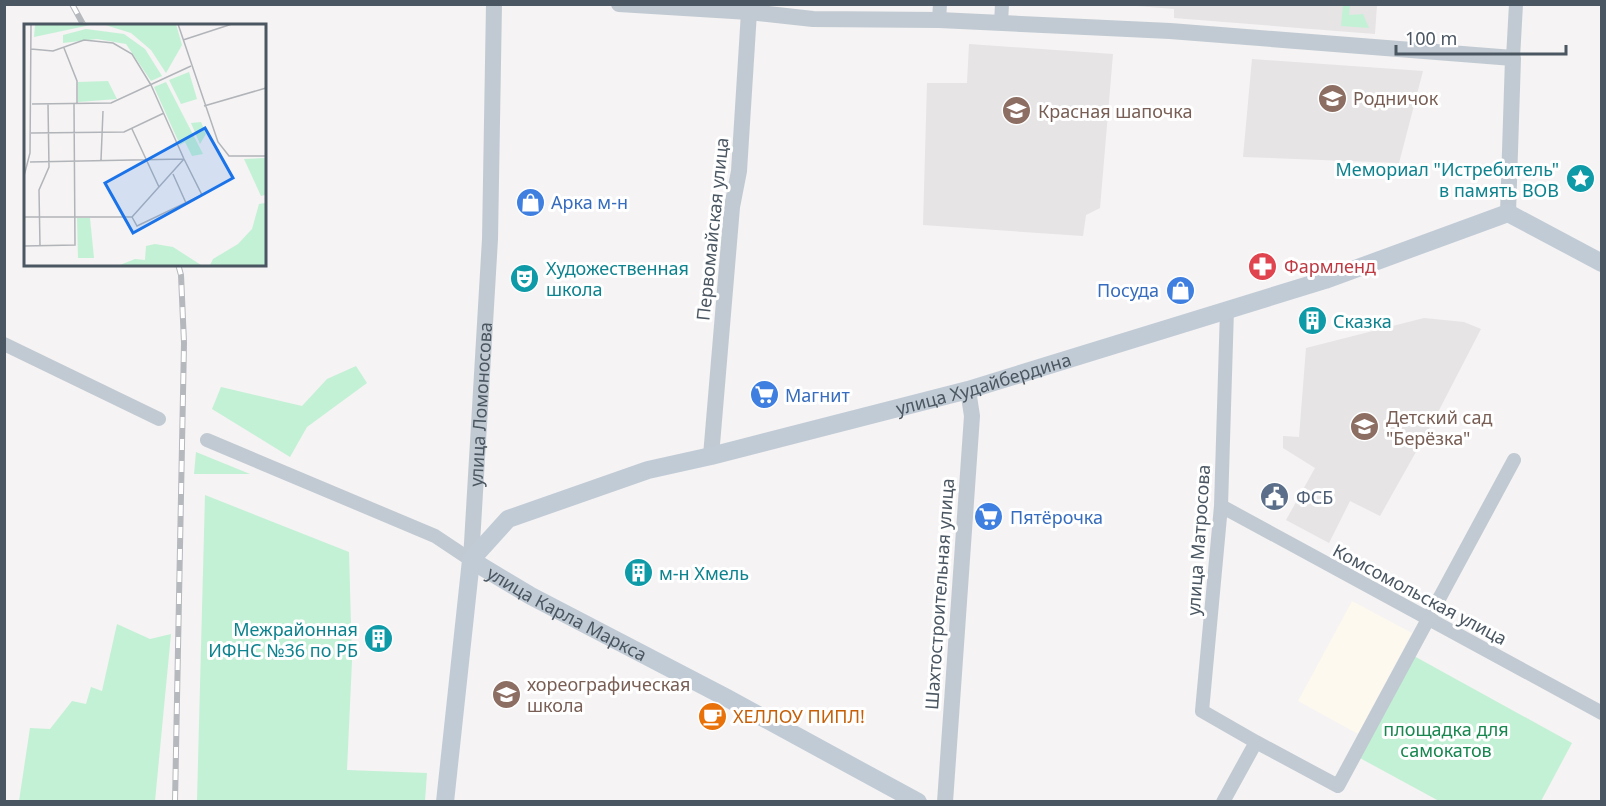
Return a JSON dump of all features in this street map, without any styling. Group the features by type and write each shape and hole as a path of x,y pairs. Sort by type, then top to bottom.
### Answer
{"main road":[{"name":"улица Худайбердина","path":"471,560 508,519 648,470 968,390 1325,280 1508,213"},
{"path":"1508,213 1602,263"},
{"name":"улица Ломоносова","path":"445,801 471,560"},
{"name":"улица Карла Маркса","path":"471,560 531,596 737,703 918,801"}],"street":[{"name":"улица Ломоносова","path":"471,560 490,239 494,4"},
{"path":"619,4 749,8 813,19 940,12 1001,23 1170,31 1513,58"},
{"path":"1001,23 1002,4"},
{"path":"1508,213 1516,4"},
{"name":"Первомайская улица","path":"711,456 732,207 739,171 749,8"},
{"name":"улица Матросова","path":"1227,309 1221,506 1202,711 1338,786 1429,619"},
{"path":"4,344 159,419"},
{"name":"Шахтостроительная улица","path":"945,801 972,416 968,390"},
{"name":"улица Карла Маркса","path":"207,440 435,536 471,560"},
{"path":"1429,619 1515,460"},
{"name":"Комсомольская улица","path":"1221,506 1602,712"},
{"path":"1223,801 1256,742"}],"shaded area":[{"path":"1124,5 1377,5 1375,34 1174,18 1174,9"},
{"path":"969,44 1113,54 1100,208 1086,215 1083,236 923,225 927,83 967,83"},
{"name":"Родничок","path":"1252,59 1423,71 1399,163 1243,157"},
{"name":"Детский сад \"Берёзка\"","path":"1424,318 1464,322 1481,329 1435,418 1380,516 1350,501 1329,543 1286,520 1315,468 1283,448 1283,436 1299,437 1306,348"},
{"path":"1352,601 1412,633 1358,734 1298,701"}],"green space":[{"path":"1343,5 1350,5 1349,15 1363,14 1369,28 1341,26"},
{"path":"356,366 367,383 307,427 290,457 212,409 221,387 302,406 327,379"},
{"path":"196,452 250,474 194,474"},
{"path":"205,495 349,552 352,661 347,770 427,773 425,801 197,801"},
{"path":"117,624 150,639 171,634 155,801 19,801 30,728 50,729 72,701 86,704 91,687 102,691"},
{"name":"площадка для самокатов","path":"1414,656 1572,743 1541,801 1439,801 1358,757"}],"railway":[{"path":"72,4 83,24"},
{"path":"175,802 184,343 181,275 179,266"}],"place":[{"name":"Родничок","path":"1332,98"},
{"name":"Красная шапочка","path":"1017,111"},
{"name":"Мемориал \"Истребитель\" в память ВОВ","path":"1580,179"},
{"name":"Арка м-н","path":"530,202"},
{"name":"Фармленд","path":"1263,266"},
{"name":"Художественная школа","path":"525,278"},
{"name":"Посуда","path":"1180,290"},
{"name":"Сказка","path":"1312,321"},
{"name":"Магнит","path":"764,395"},
{"name":"Детский сад \"Берёзка\"","path":"1365,427"},
{"name":"ФСБ","path":"1275,497"},
{"name":"Пятёрочка","path":"989,517"},
{"name":"м-н Хмель","path":"638,573"},
{"name":"Межрайонная ИФНС №36 по РБ","path":"379,639"},
{"name":"хореографическая школа","path":"506,694"},
{"name":"ХЕЛЛОУ ПИПЛ!","path":"712,716"}]}
